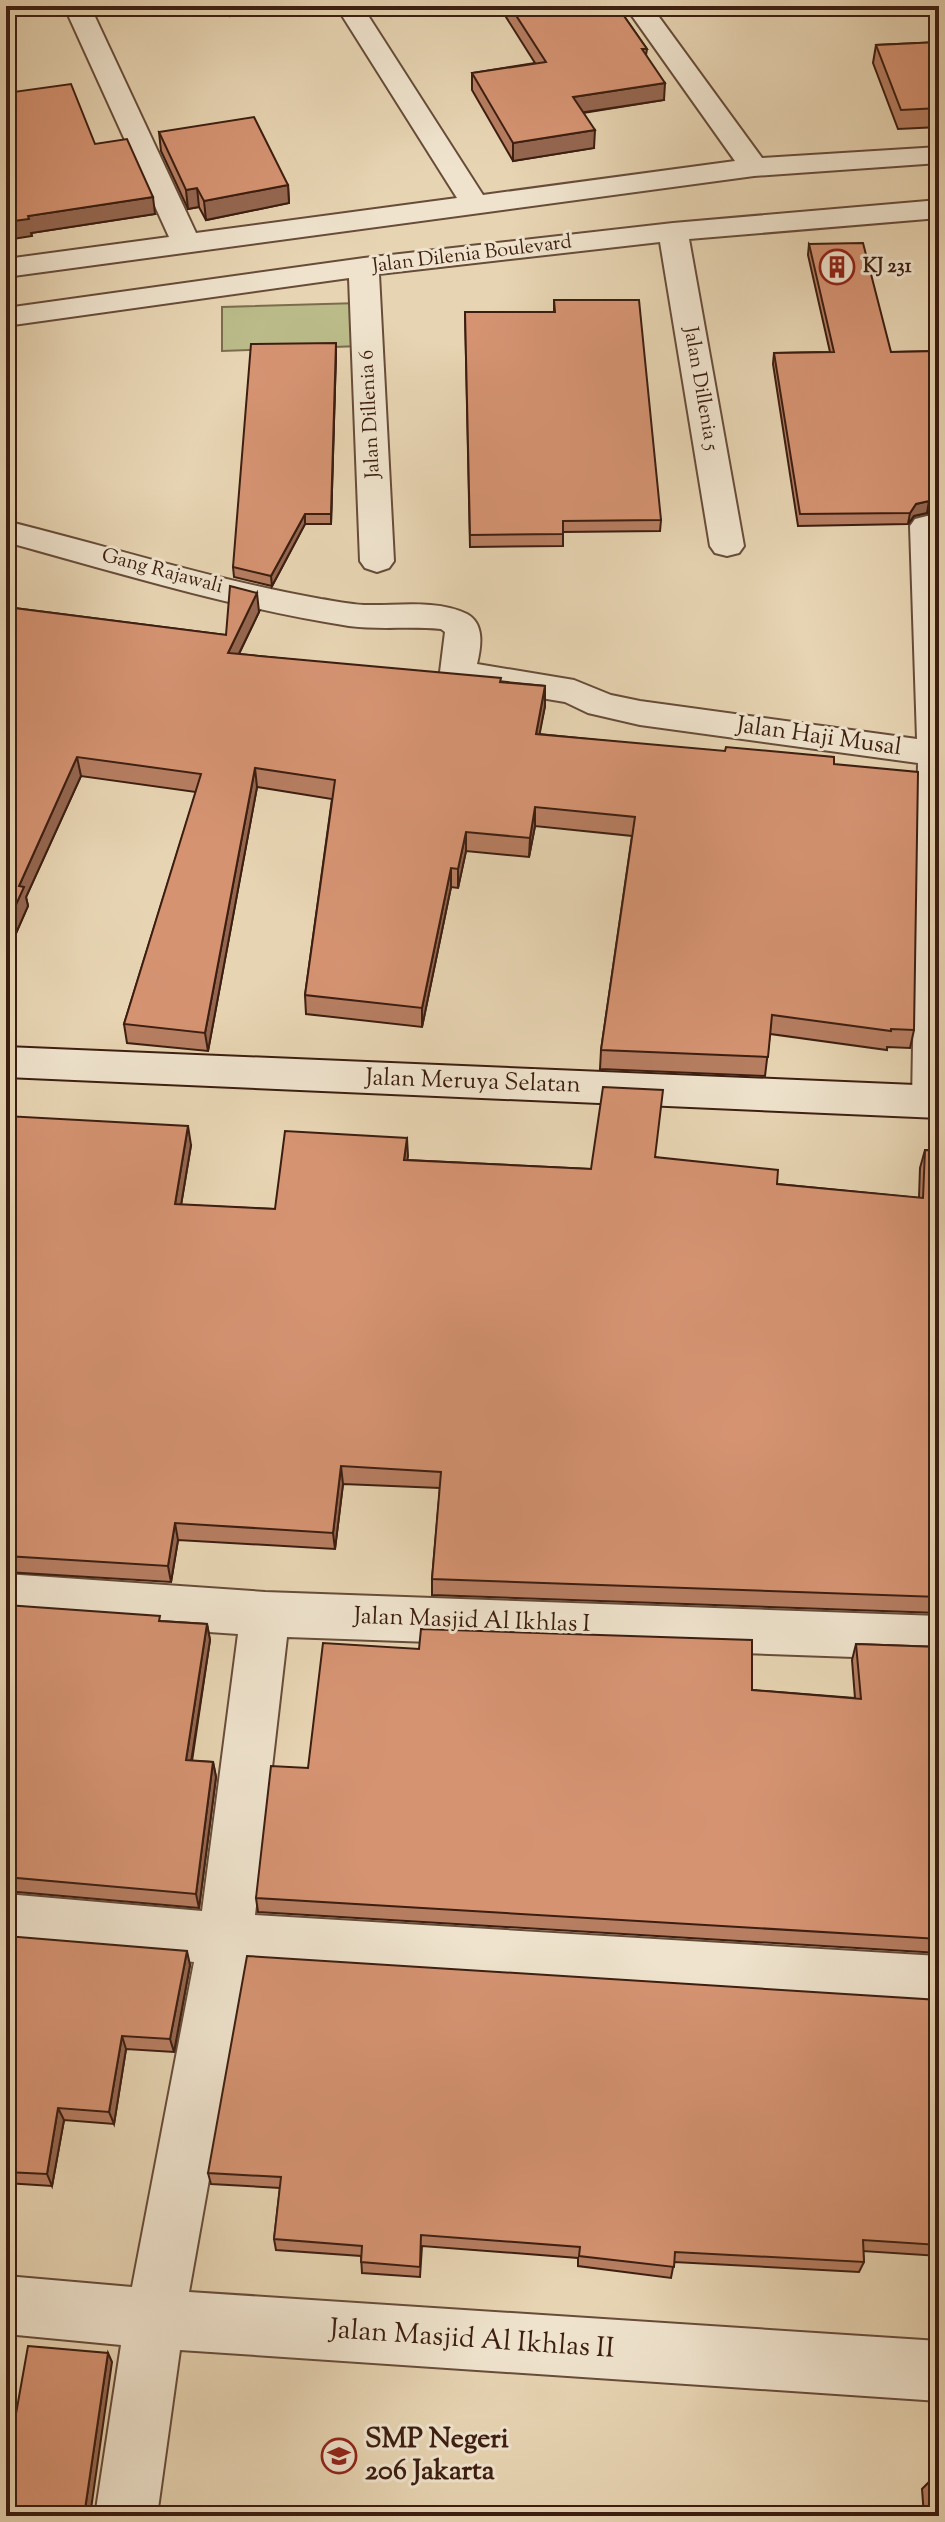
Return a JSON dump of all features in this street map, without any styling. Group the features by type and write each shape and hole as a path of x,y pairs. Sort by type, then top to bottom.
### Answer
{"street":[{"path":"77,6 187,245"},
{"path":"349,6 474,203"},
{"path":"638,6 754,167"},
{"path":"6,268 754,167 939,155"},
{"name":"Jalan Dilenia Boulevard","path":"6,317 364,267 673,232 939,209"},
{"name":"Jalan Dillenia 5","path":"673,232 727,546"},
{"name":"Jalan Dillenia 6","path":"364,267 377,561"},
{"path":"933,753 927,526 939,526"},
{"name":"Gang Rajawali","path":"6,531 219,588 323,609 385,619 412,615 451,619 460,625 464,634 458,672"},
{"name":"Jalan Haji Musal","path":"458,672 574,692 601,705 640,713 933,753 937,790 936,1102"},
{"name":"Jalan Meruya Selatan","path":"6,1062 936,1102"},
{"name":"Jalan Masjid Al Ikhlas I","path":"6,1596 265,1614 939,1638"},
{"path":"126,2516 155,2319 225,1939 265,1614"},
{"path":"6,1920 225,1939 939,1983"},
{"name":"Jalan Masjid Al Ikhlas II","path":"6,2305 155,2319 939,2371"}],"green space":[{"path":"359,303 361,346 222,351 222,307"}],"building":[{"path":"510,6 617,6 647,49 642,49 665,83 573,97 595,130 513,143 472,73 546,62"},
{"path":"939,42 939,108 901,110 876,45"},
{"path":"71,84 95,144 127,139 153,197 6,222 6,162 12,161 6,143 6,93"},
{"path":"254,117 288,185 204,201 197,188 186,190 159,132"},
{"path":"863,243 891,352 939,351 939,502 916,504 910,513 800,514 774,353 834,352 809,244"},
{"path":"554,300 639,300 661,520 563,521 563,534 470,535 465,312 555,312"},
{"path":"336,343 331,514 305,514 271,576 233,567 251,344"},
{"path":"230,586 257,593 228,653 501,678 500,682 545,686 536,734 725,751 726,747 834,757 834,764 918,772 914,1030 891,1031 772,1015 768,1057 601,1050 635,817 535,807 530,838 466,832 458,869 451,868 422,1008 305,995 335,780 255,768 205,1033 124,1024 201,774 77,757 19,886 24,887 6,927 6,607 226,635"},
{"path":"603,1087 663,1090 655,1157 778,1170 777,1184 923,1198 925,1150 939,1151 939,1597 432,1579 441,1472 341,1466 333,1533 175,1523 168,1566 6,1556 6,1116 188,1126 175,1204 275,1209 285,1131 407,1138 404,1160 591,1169"},
{"path":"6,1605 160,1616 159,1621 207,1624 186,1760 213,1762 196,1894 6,1877"},
{"path":"421,1629 752,1640 752,1690 861,1699 856,1644 939,1647 939,1939 256,1898 271,1766 308,1768 323,1643 419,1649"},
{"path":"6,1936 187,1951 170,2039 122,2036 109,2112 58,2108 47,2174 6,2172"},
{"path":"247,1956 939,2000 939,2245 863,2240 864,2262 675,2252 674,2267 579,2256 580,2247 421,2235 420,2267 361,2262 362,2246 274,2239 281,2177 208,2173"},
{"path":"28,2346 108,2353 84,2516 6,2516 6,2442 11,2442"},
{"path":"929,2482 939,2482 939,2516 931,2516"}],"place":[{"name":"KJ 231","path":"837,267"},
{"name":"SMP Negeri 206 Jakarta","path":"339,2456"}]}
